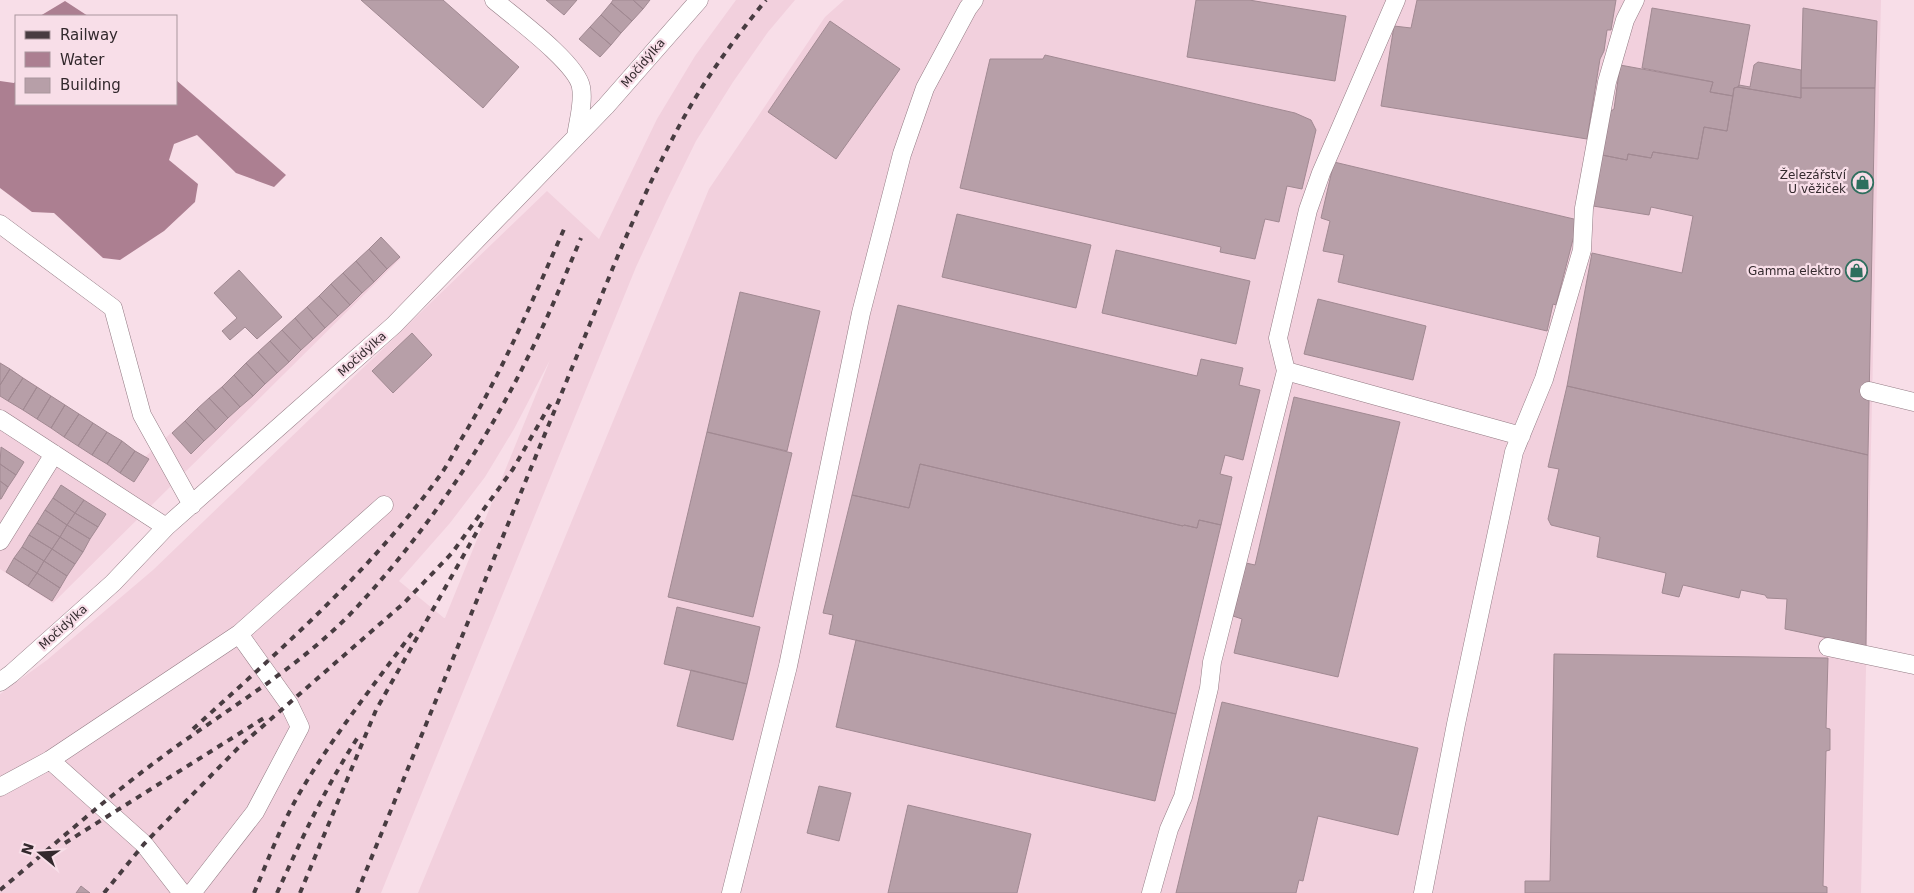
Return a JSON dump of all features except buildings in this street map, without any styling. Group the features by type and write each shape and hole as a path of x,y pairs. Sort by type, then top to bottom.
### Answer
{"lane":[{"path":"494,0 573,70 581,86 576,137"},
{"name":"Močidýlka","path":"0,682 113,583 166,527 394,325 606,106 699,0"},
{"path":"732,893 788,666 861,313 902,154 925,88 974,0"},
{"path":"1151,893 1169,829 1183,797 1209,688 1212,662 1286,371 1278,338 1308,210 1321,173 1396,0"},
{"path":"1423,893 1456,724 1512,462 1544,379 1582,250 1584,208 1607,82 1625,20 1635,0"},
{"path":"0,224 113,308 142,414 192,505"},
{"path":"1286,371 1521,436"},
{"path":"1869,392 1914,402"},
{"path":"0,419 166,527"},
{"path":"0,541 54,454"},
{"path":"0,787 50,760 239,634 384,505"},
{"path":"192,893 255,812 300,727 290,704 239,634"},
{"path":"1828,647 1914,665"},
{"path":"50,760 144,844 182,893"}],"shaded area":[{"path":"736,0 795,0 768,32 733,82 696,141 667,200 636,267 381,893 0,893 0,694 47,660 153,570 547,191 599,239 657,119 695,56","holes":["550,360 445,618 399,581 450,523 485,477 514,429"]},
{"path":"844,0 1881,0 1861,893 418,893 709,189 825,17"},
{"path":"382,238 401,258 53,603 0,569 0,362 145,457"}],"water":[{"path":"65,1 86,15 42,15"},
{"path":"0,81 14,83 15,105 178,105 178,82 286,175 274,187 236,173 197,135 174,144 169,160 198,184 195,202 164,231 120,260 103,258 54,213 32,212 0,188"}],"railway":[{"path":"357,893 619,253 646,192 685,115 706,81 729,47 766,0"},
{"path":"193,729 324,608 385,544 441,474 491,387 565,227"},
{"path":"0,890 100,805 141,773 312,649 357,607 430,519 492,424 511,391 535,342 581,238"},
{"path":"104,893 144,844 240,746 404,603 452,553 513,469 551,403"},
{"path":"300,893 376,710 483,521"},
{"path":"254,893 282,827 314,769 412,633"},
{"path":"65,843 264,718"},
{"path":"277,893 326,792 360,734"}],"place":[{"name":"Železářství U věžiček","path":"1862,182"},
{"name":"Gamma elektro","path":"1857,271"}]}
